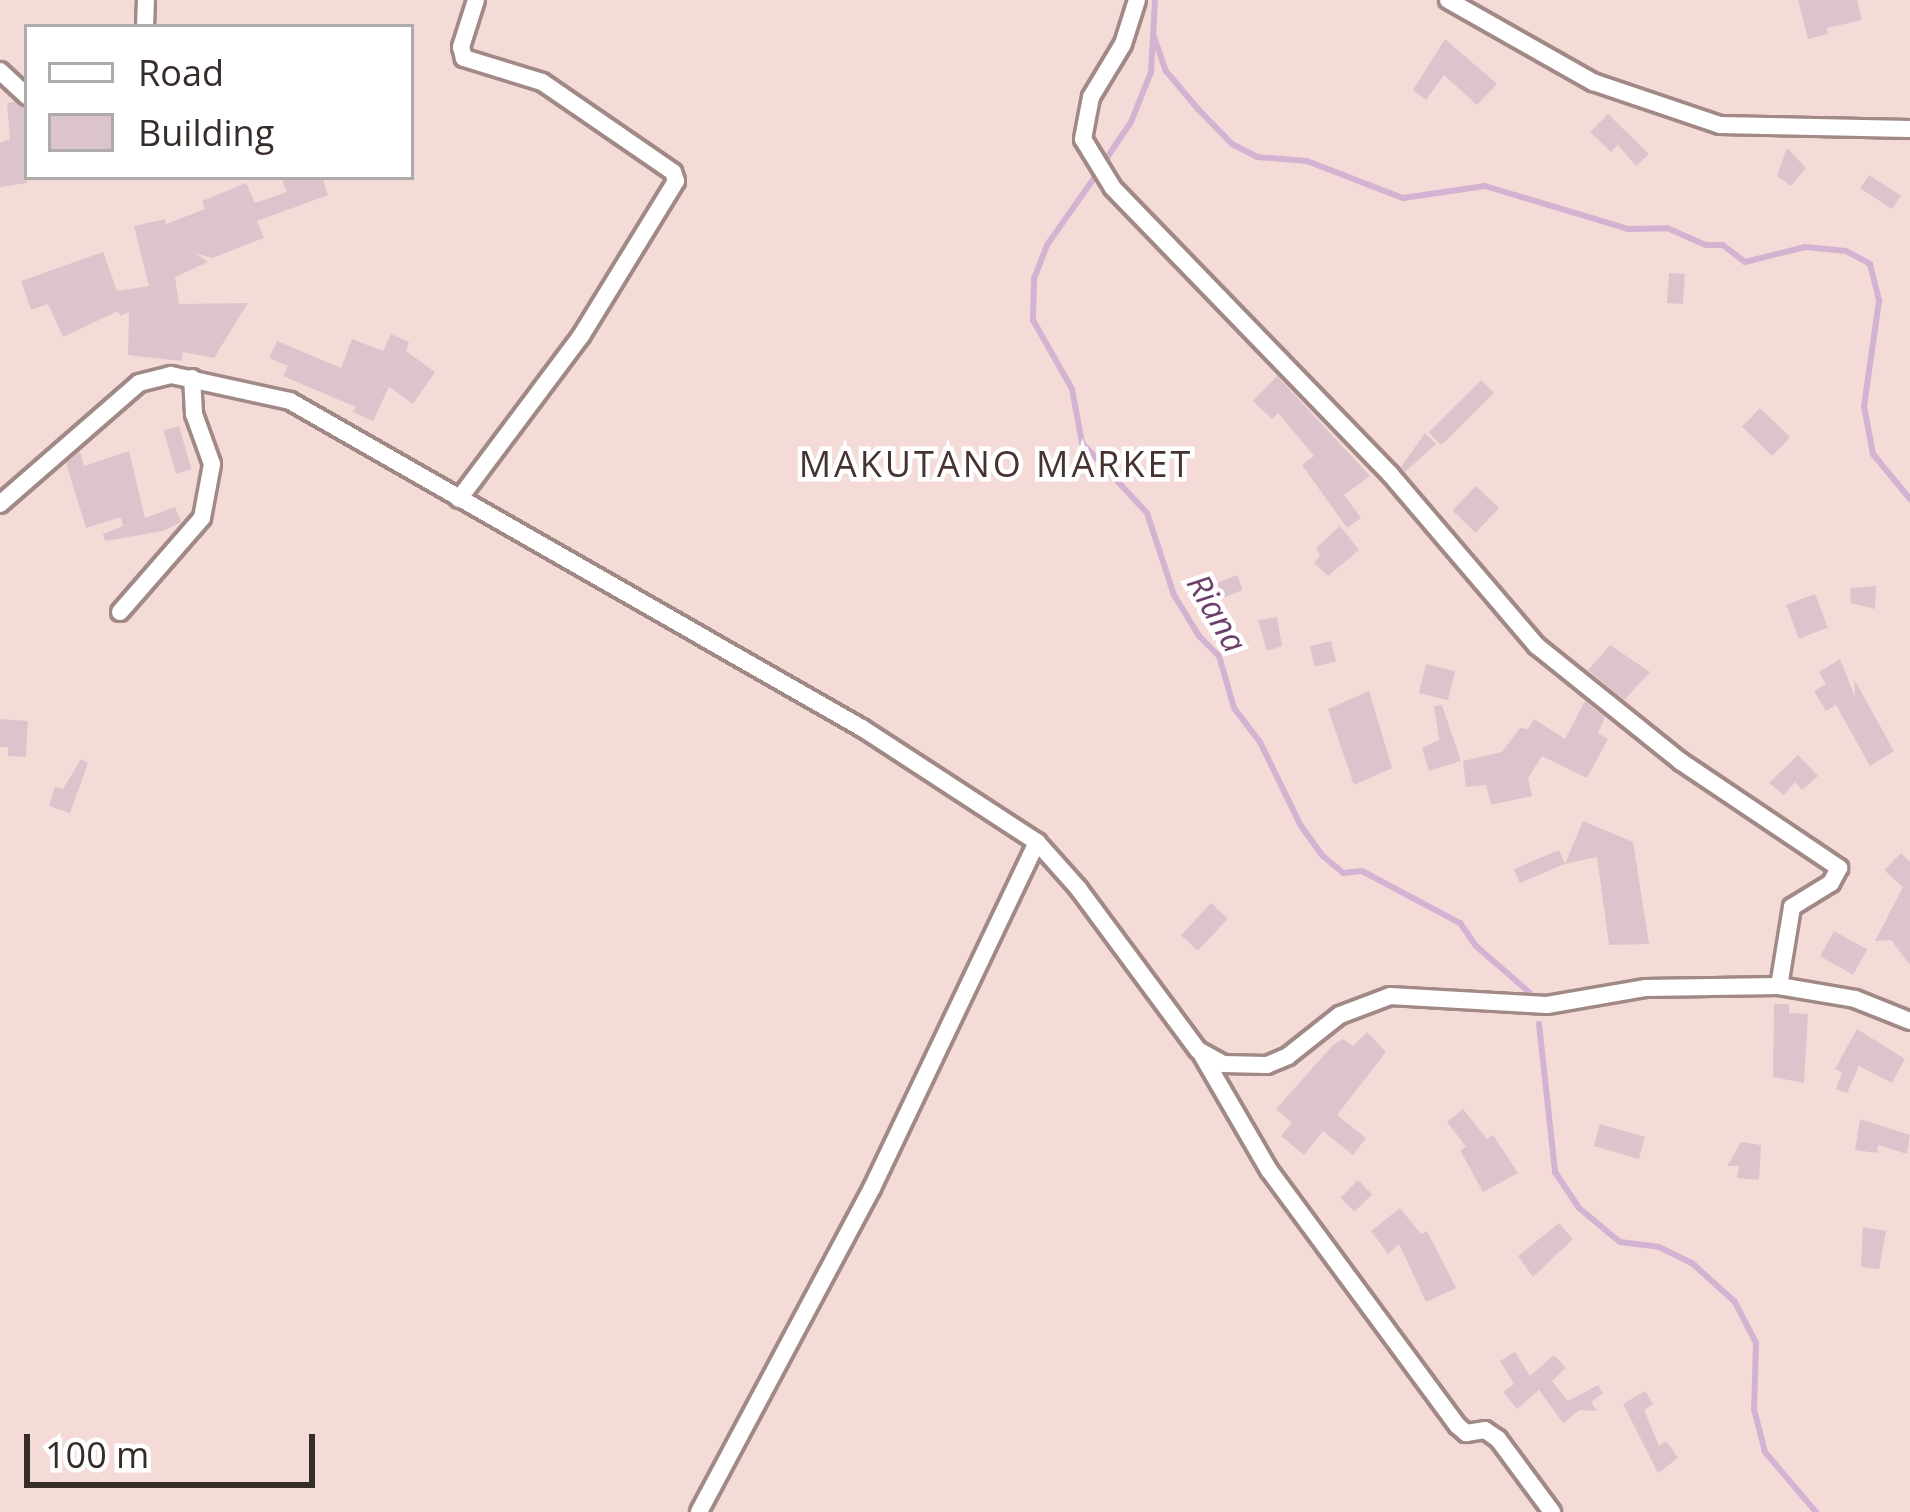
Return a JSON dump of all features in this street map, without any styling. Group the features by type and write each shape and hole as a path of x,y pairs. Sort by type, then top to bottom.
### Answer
{"street":[{"path":"459,499 581,336 676,182 673,172 542,82 464,58 461,47 476,0"},
{"path":"1137,0 1123,44 1091,97 1083,139 1113,188 1390,474 1537,646 1680,761 1839,868 1831,884 1792,907 1779,986"},
{"path":"1448,0 1593,82 1720,125 1910,128"},
{"path":"0,71 24,93"},
{"path":"0,504 139,383 171,375 290,401 843,717 1037,842 1078,888 1198,1049 1269,1170 1458,1426 1466,1433 1485,1430 1498,1439 1552,1512"},
{"path":"121,612 202,518 212,464 194,414 192,378"},
{"path":"699,1512 872,1187 1037,842"},
{"path":"1198,1049 1223,1064 1268,1065 1288,1056 1340,1015 1390,995 1546,1005 1645,988 1779,986 1855,999 1910,1021"}],"building":[{"path":"1798,0 1857,0 1862,20 1827,28 1828,34 1808,39"},
{"path":"1445,39 1497,84 1477,105 1444,75 1426,100 1413,90"},
{"path":"7,103 24,106 27,183 0,187 0,143 10,139"},
{"path":"1608,114 1649,154 1636,166 1618,145 1611,152 1590,132"},
{"path":"1787,148 1806,168 1791,186 1777,176"},
{"path":"1869,175 1901,196 1892,209 1860,188"},
{"path":"282,180 323,180 328,195 257,221 264,238 212,258 195,253 208,262 175,277 179,304 248,303 214,358 183,352 182,361 128,355 129,312 120,316 118,311 63,337 48,304 31,310 21,281 103,252 117,291 149,286 134,226 165,219 166,224 205,209 202,201 246,183 255,203 287,192"},
{"path":"1669,273 1685,274 1683,304 1667,303"},
{"path":"391,334 409,342 406,351 435,372 413,404 389,387 373,421 353,412 356,407 283,376 288,366 269,358 277,341 341,368 352,339 383,351"},
{"path":"1277,376 1370,476 1344,495 1361,518 1347,528 1302,465 1314,456 1278,413 1272,419 1253,401"},
{"path":"1481,380 1494,393 1441,445 1429,432"},
{"path":"1760,408 1790,437 1772,456 1742,427"},
{"path":"179,426 191,469 176,474 164,430"},
{"path":"1425,433 1436,444 1405,472 1401,467"},
{"path":"80,451 84,466 129,451 145,518 175,507 181,522 163,531 105,541 103,534 123,526 121,517 86,528 66,463"},
{"path":"1476,486 1499,508 1475,533 1452,510"},
{"path":"1340,526 1359,550 1328,576 1314,563 1320,555 1316,548"},
{"path":"1237,575 1243,590 1217,600 1211,585"},
{"path":"1876,586 1875,609 1851,603 1850,588"},
{"path":"1815,594 1828,628 1799,639 1786,605"},
{"path":"1277,617 1282,646 1267,651 1258,620"},
{"path":"1331,641 1336,661 1315,667 1310,646"},
{"path":"1610,645 1650,672 1624,700 1588,670"},
{"path":"1840,659 1855,697 1854,679 1894,751 1870,766 1836,705 1826,711 1814,691 1826,684 1819,672"},
{"path":"1426,664 1455,671 1448,700 1419,693"},
{"path":"1369,691 1392,768 1354,785 1328,709"},
{"path":"1585,701 1605,717 1598,733 1608,739 1587,778 1542,756 1528,778 1532,796 1491,805 1486,785 1466,787 1463,761 1502,752 1520,728 1528,729 1534,719 1565,739"},
{"path":"1442,705 1461,761 1429,771 1422,748 1439,740 1434,706"},
{"path":"0,719 28,721 26,757 8,756 8,747 0,747"},
{"path":"1798,755 1818,776 1802,790 1795,782 1784,795 1769,783"},
{"path":"81,759 88,763 70,813 49,806 55,787 63,789"},
{"path":"1583,821 1633,842 1649,944 1609,945 1597,857 1565,864"},
{"path":"1559,850 1565,864 1520,883 1514,869"},
{"path":"1901,853 1910,862 1910,965 1891,940 1875,941 1903,887 1884,870"},
{"path":"1211,903 1228,919 1198,951 1181,935"},
{"path":"1834,931 1867,949 1853,975 1820,956"},
{"path":"1774,1004 1789,1004 1789,1013 1808,1014 1804,1083 1773,1077"},
{"path":"1857,1029 1905,1059 1892,1083 1859,1066 1847,1093 1836,1089 1842,1072 1835,1069"},
{"path":"1367,1032 1386,1052 1337,1115 1366,1138 1353,1155 1323,1131 1304,1155 1281,1136 1292,1123 1276,1109 1333,1045 1343,1039 1353,1046"},
{"path":"1463,1109 1487,1139 1493,1135 1518,1173 1483,1192 1460,1150 1466,1147 1447,1122"},
{"path":"1860,1119 1910,1135 1907,1154 1878,1145 1877,1153 1855,1150"},
{"path":"1600,1124 1645,1137 1639,1159 1594,1146"},
{"path":"1741,1142 1761,1145 1759,1180 1737,1178 1739,1166 1727,1166"},
{"path":"1358,1180 1372,1194 1354,1212 1340,1198"},
{"path":"1400,1208 1421,1234 1427,1231 1456,1288 1426,1302 1399,1244 1388,1254 1371,1231"},
{"path":"1559,1223 1573,1239 1533,1277 1518,1256"},
{"path":"1863,1227 1886,1231 1879,1269 1861,1267"},
{"path":"1515,1352 1530,1376 1554,1355 1566,1368 1552,1381 1568,1401 1598,1385 1603,1393 1591,1402 1597,1411 1580,1410 1563,1423 1539,1390 1517,1409 1503,1392 1514,1384 1500,1361"},
{"path":"1645,1391 1653,1404 1644,1410 1659,1446 1666,1441 1678,1458 1658,1473 1623,1404"}],"waterway":[{"name":"Riana","path":"1104,162 1131,122 1151,72 1155,0"},
{"path":"1154,37 1166,71 1198,109 1232,144 1257,157 1307,161 1403,198 1485,186 1628,229 1667,228 1706,245 1723,245 1745,262 1805,247 1846,251 1870,264 1879,301 1864,406 1873,454 1910,499"},
{"name":"Riana","path":"1099,171 1047,245 1034,279 1033,320 1072,389 1082,443 1147,513 1174,595 1199,636 1219,656 1234,708 1260,742 1301,826 1323,856 1343,873 1362,871 1460,923 1476,946 1530,993"},
{"name":"Riana","path":"1539,1024 1555,1172 1579,1208 1620,1242 1659,1247 1692,1263 1735,1302 1756,1343 1754,1409 1765,1452 1816,1512"}],"district":[{"name":"MAKUTANO MARKET","path":"996,464"}]}
